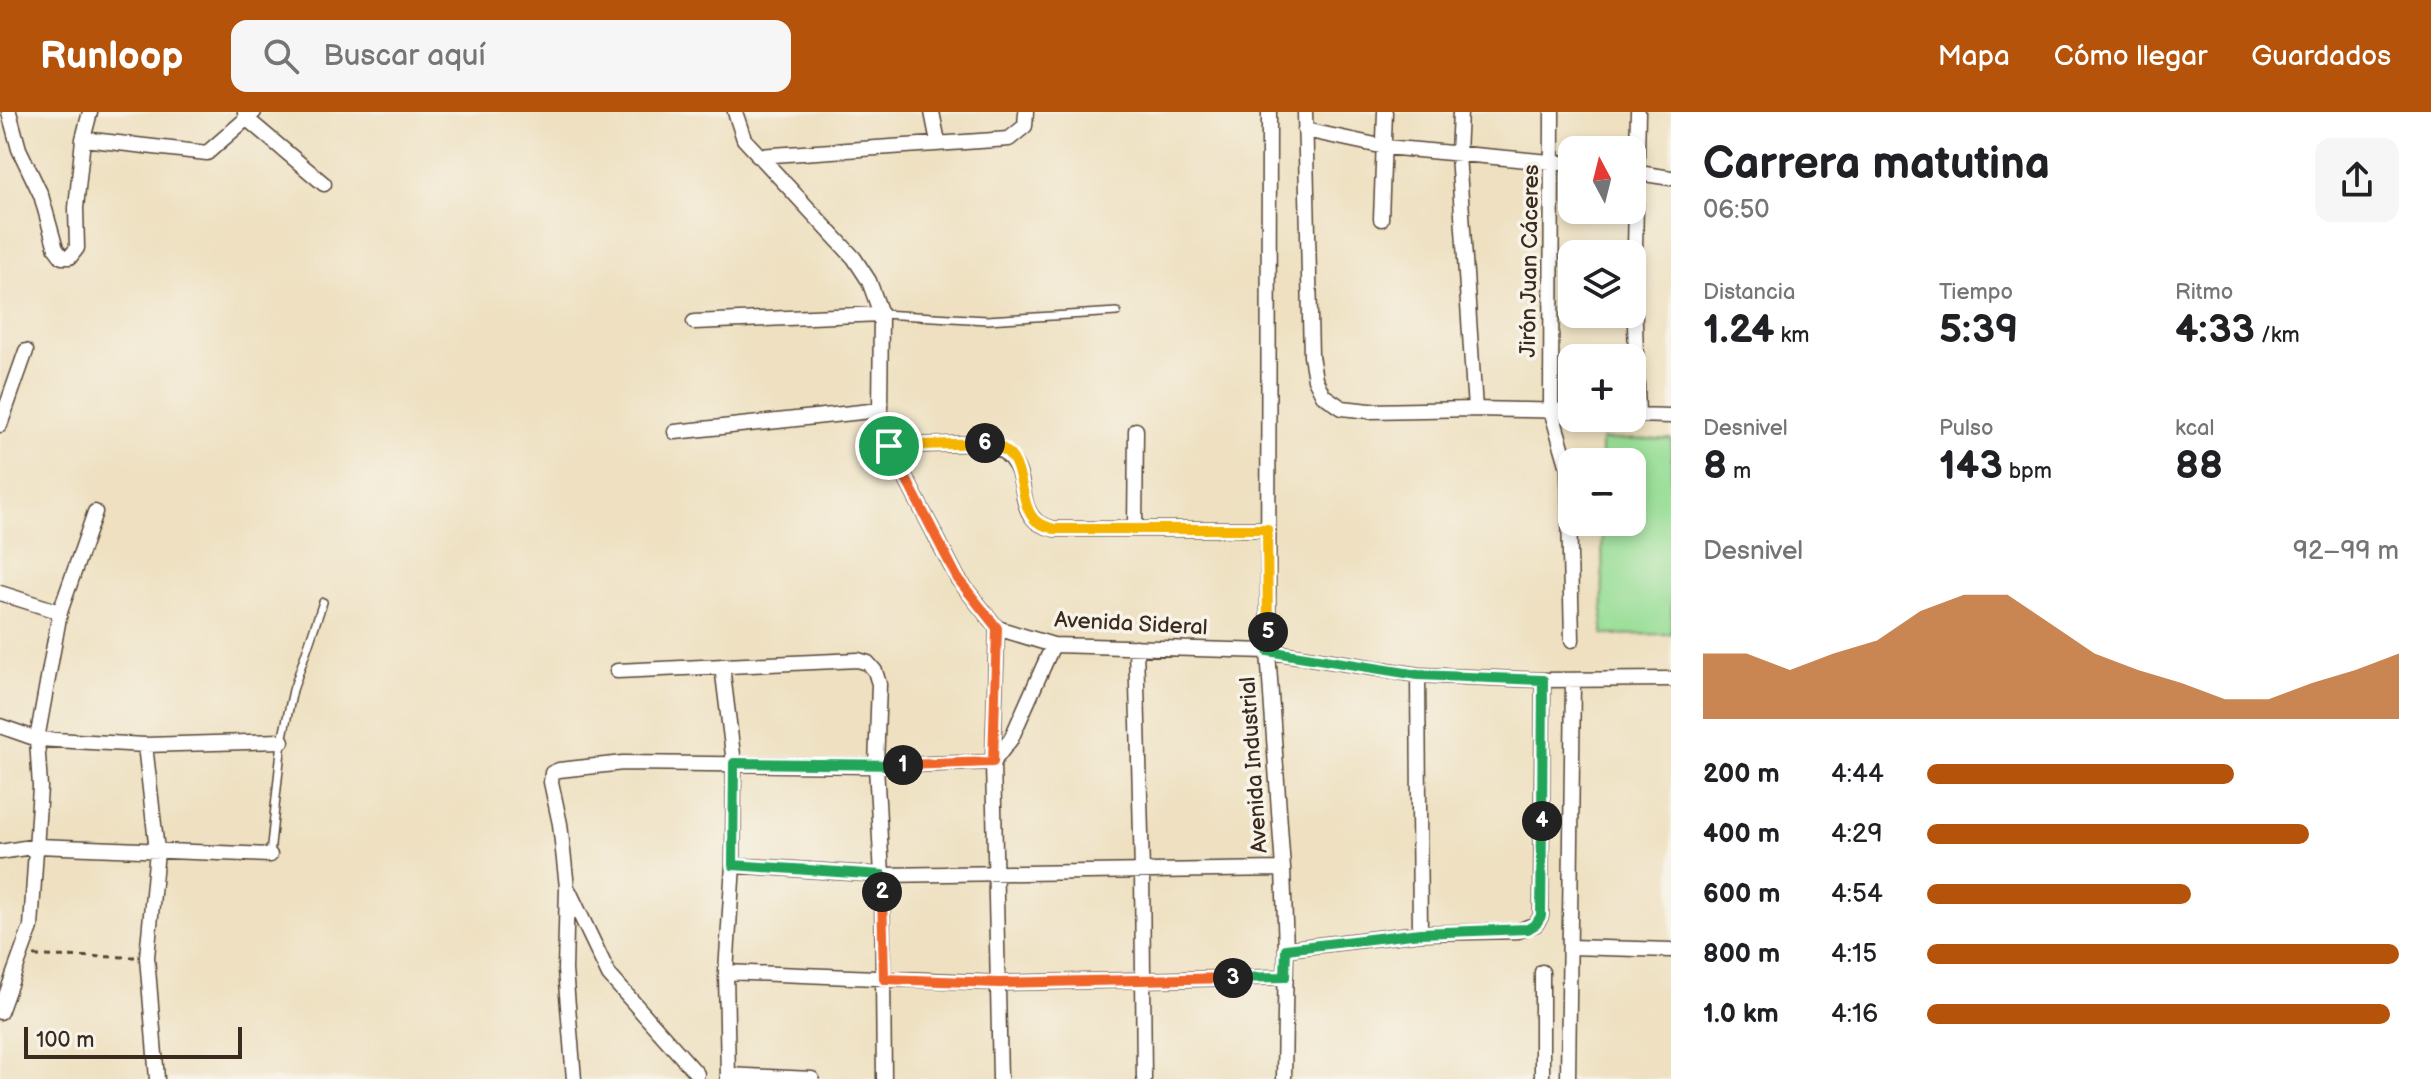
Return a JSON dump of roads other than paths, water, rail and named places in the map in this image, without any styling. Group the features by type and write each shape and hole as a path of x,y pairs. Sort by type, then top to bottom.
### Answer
{"street":[{"path":"9,112 19,149 41,195 56,249 62,257 70,257 77,248 76,208 83,139 90,112"},
{"path":"735,112 744,139 854,258 869,281 881,314 880,410 889,446 958,579 997,628 993,762 998,871 1000,1079"},
{"path":"932,112 938,142"},
{"path":"758,156 1009,139 1025,126 1026,112"},
{"name":"Avenida Industrial","path":"1269,112 1268,651 1286,949 1284,1079"},
{"path":"1305,112 1311,356 1315,379 1323,395 1342,408 1370,411 1558,410"},
{"path":"1381,219 1385,112"},
{"path":"1460,112 1458,154 1475,409"},
{"name":"Jirón Juan Cáceres","path":"1552,112 1551,410 1568,468 1572,640"},
{"path":"1636,136 1638,112"},
{"path":"83,139 207,153 248,114 324,184"},
{"path":"1305,130 1385,147 1558,163"},
{"path":"1646,174 1671,178"},
{"path":"1634,224 1634,344"},
{"path":"694,322 881,314"},
{"path":"0,425 26,351"},
{"path":"675,432 880,410"},
{"path":"1646,415 1671,416"},
{"path":"1135,529 1136,430"},
{"path":"889,446 989,443 1003,449 1016,465 1029,511 1037,522 1054,529 1267,529"},
{"path":"0,1012 31,927 40,787 37,739 60,612 95,512"},
{"path":"0,593 60,612"},
{"name":"Avenida Sideral","path":"997,628 1053,645 1268,651 1418,675 1543,680 1671,679"},
{"path":"574,1079 565,970 567,887 552,773 623,763 876,766 993,762 1011,739 1053,645"},
{"path":"1136,647 1144,1079"},
{"path":"617,671 858,660 868,663 875,671 879,684 876,766 882,875 884,1079"},
{"path":"722,666 734,763 733,865 726,972 728,1077 812,1079"},
{"path":"1418,675 1420,933"},
{"path":"1286,949 1420,933 1518,931 1536,924 1541,916 1543,680"},
{"path":"1568,1079 1573,680"},
{"path":"0,726 37,739 145,745 282,741"},
{"path":"145,745 157,851 147,957 157,1079"},
{"path":"0,852 37,846 270,855"},
{"path":"733,865 882,875 1283,869"},
{"path":"567,887 609,975 697,1074"},
{"path":"1570,947 1671,950"},
{"path":"726,972 999,983 1285,977"},
{"path":"1542,972 1542,1079"}],"lane":[{"path":"881,314 987,320 1117,312"},
{"path":"270,855 282,741 293,690 323,602"}]}
